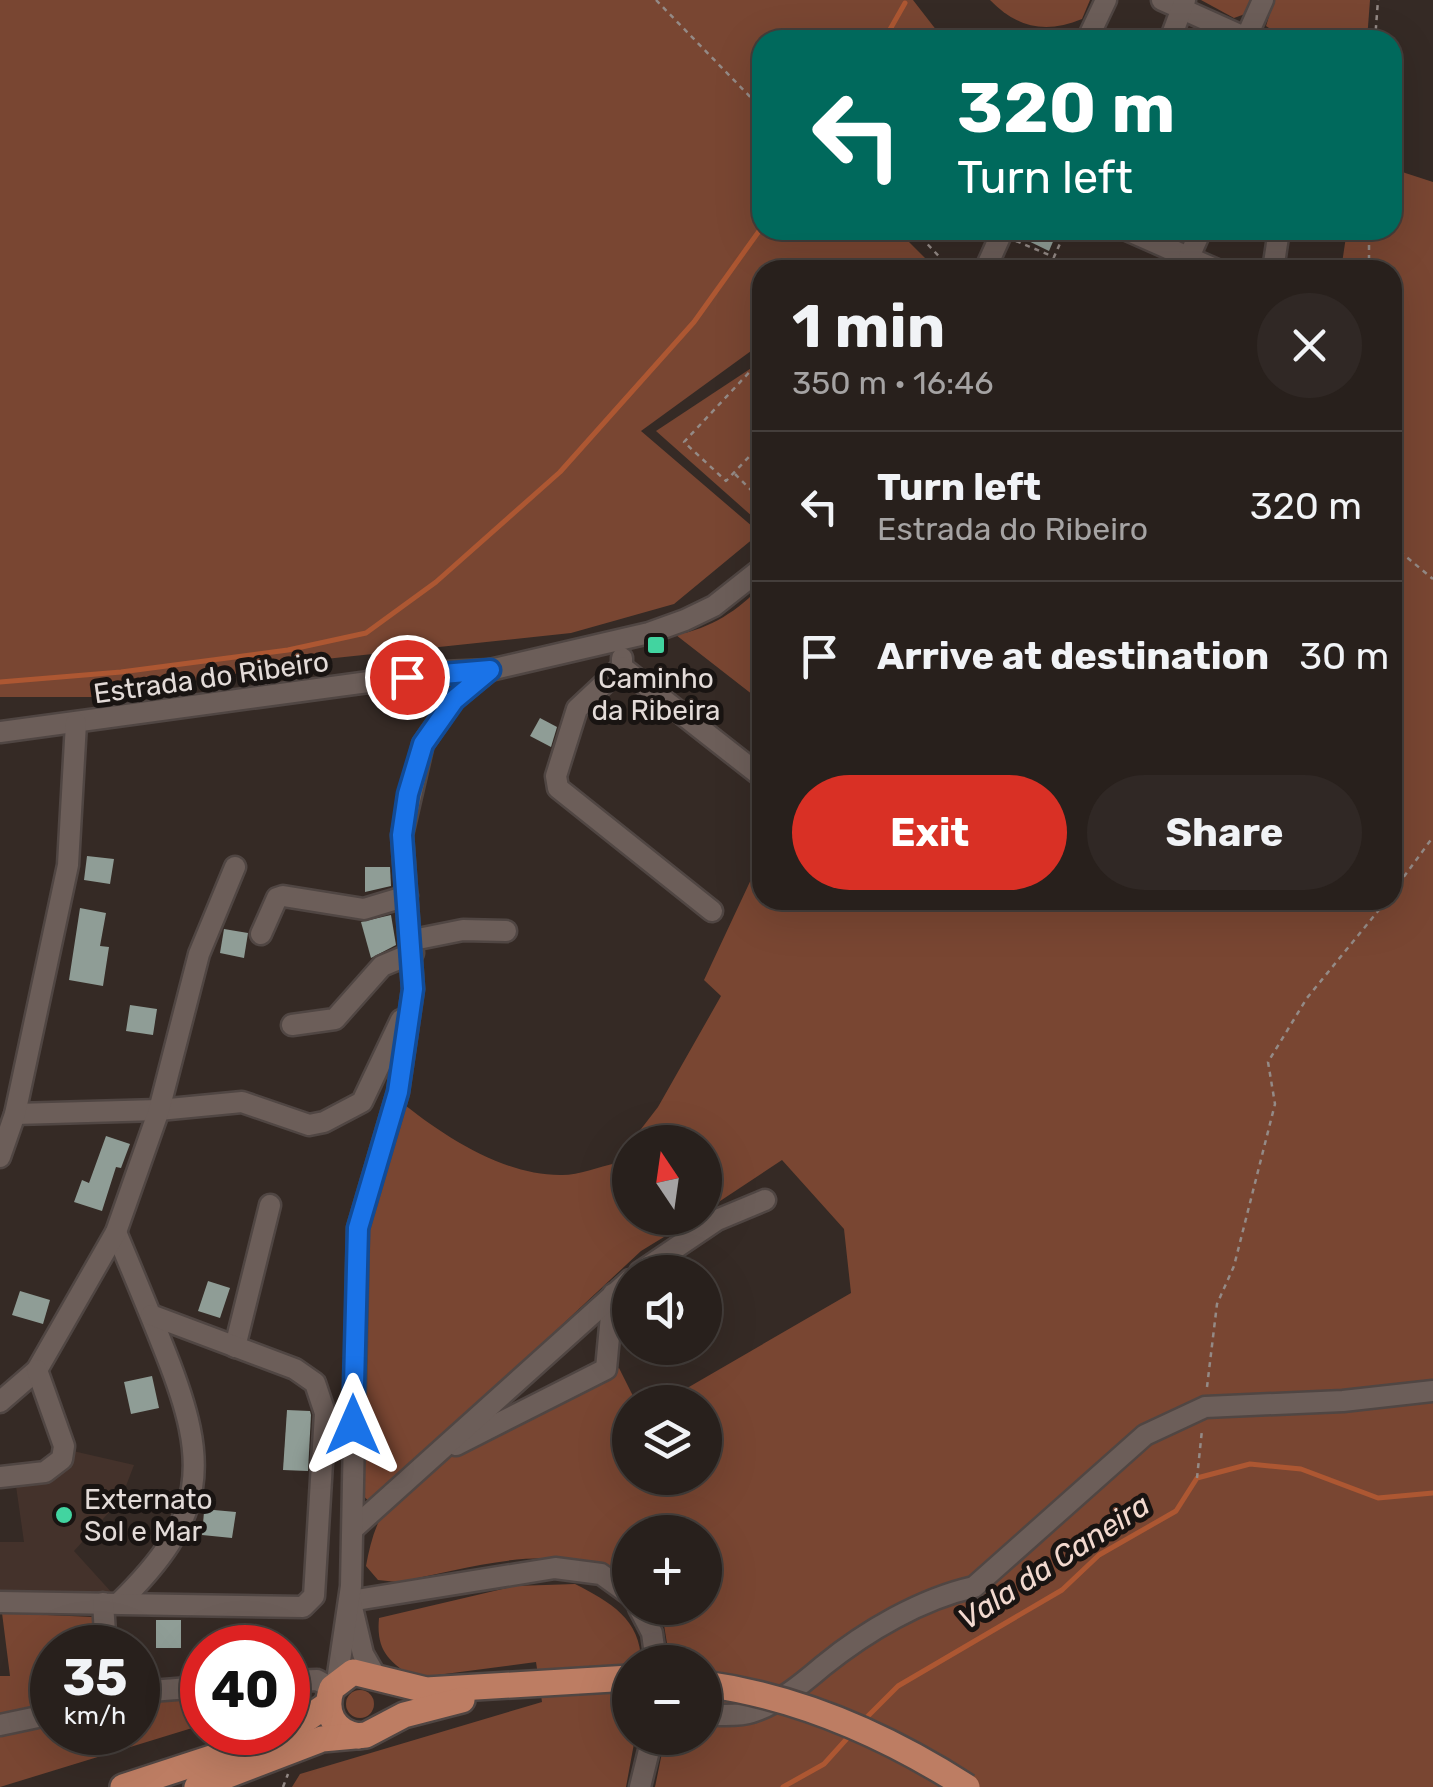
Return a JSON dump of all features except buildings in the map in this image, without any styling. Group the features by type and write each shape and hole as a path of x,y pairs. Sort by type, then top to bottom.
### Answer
{"main road":[{"path":"122,1787 285,1734 358,1672 426,1690 612,1679"},
{"path":"369,1733 392,1706 380,1679"},
{"path":"197,1787 322,1738 369,1733 414,1712 530,1684"},
{"path":"722,1688 832,1716 903,1748 967,1787"},
{"path":"331,1693 336,1726 369,1733"}],"street":[{"path":"1092,30 1106,0"},
{"path":"1252,30 1263,0"},
{"path":"1172,30 1176,3 1231,30"},
{"path":"1150,240 1195,260"},
{"path":"1189,257 1197,240"},
{"name":"Estrada do Ribeiro","path":"0,732 442,672 490,670 622,640 700,613 752,575"},
{"path":"622,640 622,667 576,709 556,776 558,788 712,911"},
{"path":"622,667 752,769"},
{"path":"331,1693 350,1601 358,1228 398,1092 413,989 402,835 423,744 454,700 490,670"},
{"path":"0,1158 15,1114 68,864 76,723"},
{"path":"0,1402 37,1370 116,1232 158,1110 198,954 235,867"},
{"path":"261,934 278,898 283,896 364,908 408,896"},
{"path":"292,1025 335,1018 382,966 413,947 463,930 506,931"},
{"path":"15,1114 158,1110 242,1102 308,1124 345,1114 362,1102 413,989"},
{"path":"665,1255 717,1220 765,1200"},
{"path":"235,1347 270,1205"},
{"path":"109,1625 111,1603 146,1576 177,1534 196,1466 189,1412 116,1232"},
{"path":"353,1530 612,1294"},
{"path":"430,1458 606,1368 612,1294"},
{"path":"0,1602 303,1606 314,1596 325,1413 316,1383 296,1370 151,1315"},
{"path":"0,1478 45,1472 62,1459 64,1446 37,1370"},
{"path":"722,1714 750,1713 811,1680 822,1667 898,1616 946,1593 974,1587 1146,1434 1205,1407 1342,1401 1433,1390"},
{"path":"350,1601 556,1568 601,1574 612,1582"},
{"path":"350,1601 362,1654 380,1679"},
{"path":"310,1680 317,1680 331,1693"},
{"path":"310,1693 331,1693"},
{"path":"0,1715 30,1709"},
{"path":"0,1725 30,1719"},
{"path":"640,1787 648,1755"}],"path":[{"path":"656,0 752,99"},
{"path":"1376,30 1378,0"},
{"path":"922,240 942,260"},
{"path":"1019,240 1054,257 1062,240"},
{"path":"752,369 684,442 726,481 752,453"},
{"path":"734,473 752,490"},
{"path":"1402,553 1433,579"},
{"path":"1402,880 1433,837"},
{"path":"1197,1478 1216,1304 1234,1266 1275,1104 1268,1062 1307,998 1379,910"}],"shaded area":[{"path":"0,0 913,0 936,30 752,30 752,240 907,240 927,260 752,260 752,350 641,431 752,526 752,540 674,604 571,633 316,660 99,697 0,697"},
{"path":"990,0 1090,0 1082,19 1044,27 1011,17"},
{"path":"1201,0 1252,0 1245,14 1234,18"},
{"path":"1274,0 1370,0 1368,30 1272,30 1266,26"},
{"path":"1402,172 1433,182 1433,1787 655,1787 662,1755 722,1755 722,1645 667,1645 664,1625 722,1625 722,1515 612,1515 612,1572 574,1561 545,1558 486,1564 397,1582 378,1580 366,1566 378,1524 391,1501 434,1466 619,1368 628,1385 612,1385 612,1495 722,1495 722,1385 692,1385 851,1293 844,1229 782,1160 722,1200 722,1125 644,1125 721,996 704,980 752,877 752,910 1402,910 1402,260 1342,260 1346,240 1402,240"},
{"path":"752,368 752,516 656,431"},
{"path":"752,594 752,694 676,635 701,628"},
{"path":"400,1101 475,1152 518,1169 569,1175 612,1164 612,1235 667,1235 637,1255 612,1255 612,1278 371,1503 361,1494 367,1222"},
{"name":"Externato Sol e Mar","path":"73,1451 134,1465 121,1499 74,1551 113,1594 0,1597 0,1542 24,1542 16,1486 55,1479 74,1459"},
{"path":"575,1584 612,1607 612,1625 630,1625 636,1634 639,1645 612,1645 612,1755 632,1755 626,1787 292,1787 300,1774 542,1702 536,1662 414,1678 397,1666 382,1647 379,1618 515,1586"},
{"path":"2,1613 93,1617 94,1625 30,1625 30,1755 104,1755 0,1787 0,1676 10,1676"},
{"path":"180,1688 180,1732 160,1738 160,1689"},
{"path":"360,1690 370,1694 374,1704 370,1714 360,1718 350,1714 346,1704 350,1694"}],"waterway":[{"path":"890,30 905,3"},
{"path":"0,682 121,672 288,650 366,633 436,582 560,472 694,322 753,240"},
{"name":"Vala da Caneira","path":"863,1721 898,1686 1062,1590 1099,1555 1176,1511 1197,1478 1250,1464 1301,1469 1378,1498 1433,1493"},
{"name":"Vala da Caneira","path":"783,1787 824,1764 852,1733"}],"place":[{"name":"Caminho da Ribeira","path":"656,645"},
{"name":"Externato Sol e Mar","path":"64,1515"}],"route":[{"path":"353,1425 358,1228 398,1092 413,989 402,835 408,794 423,744 454,700 490,670 407,677"}]}
